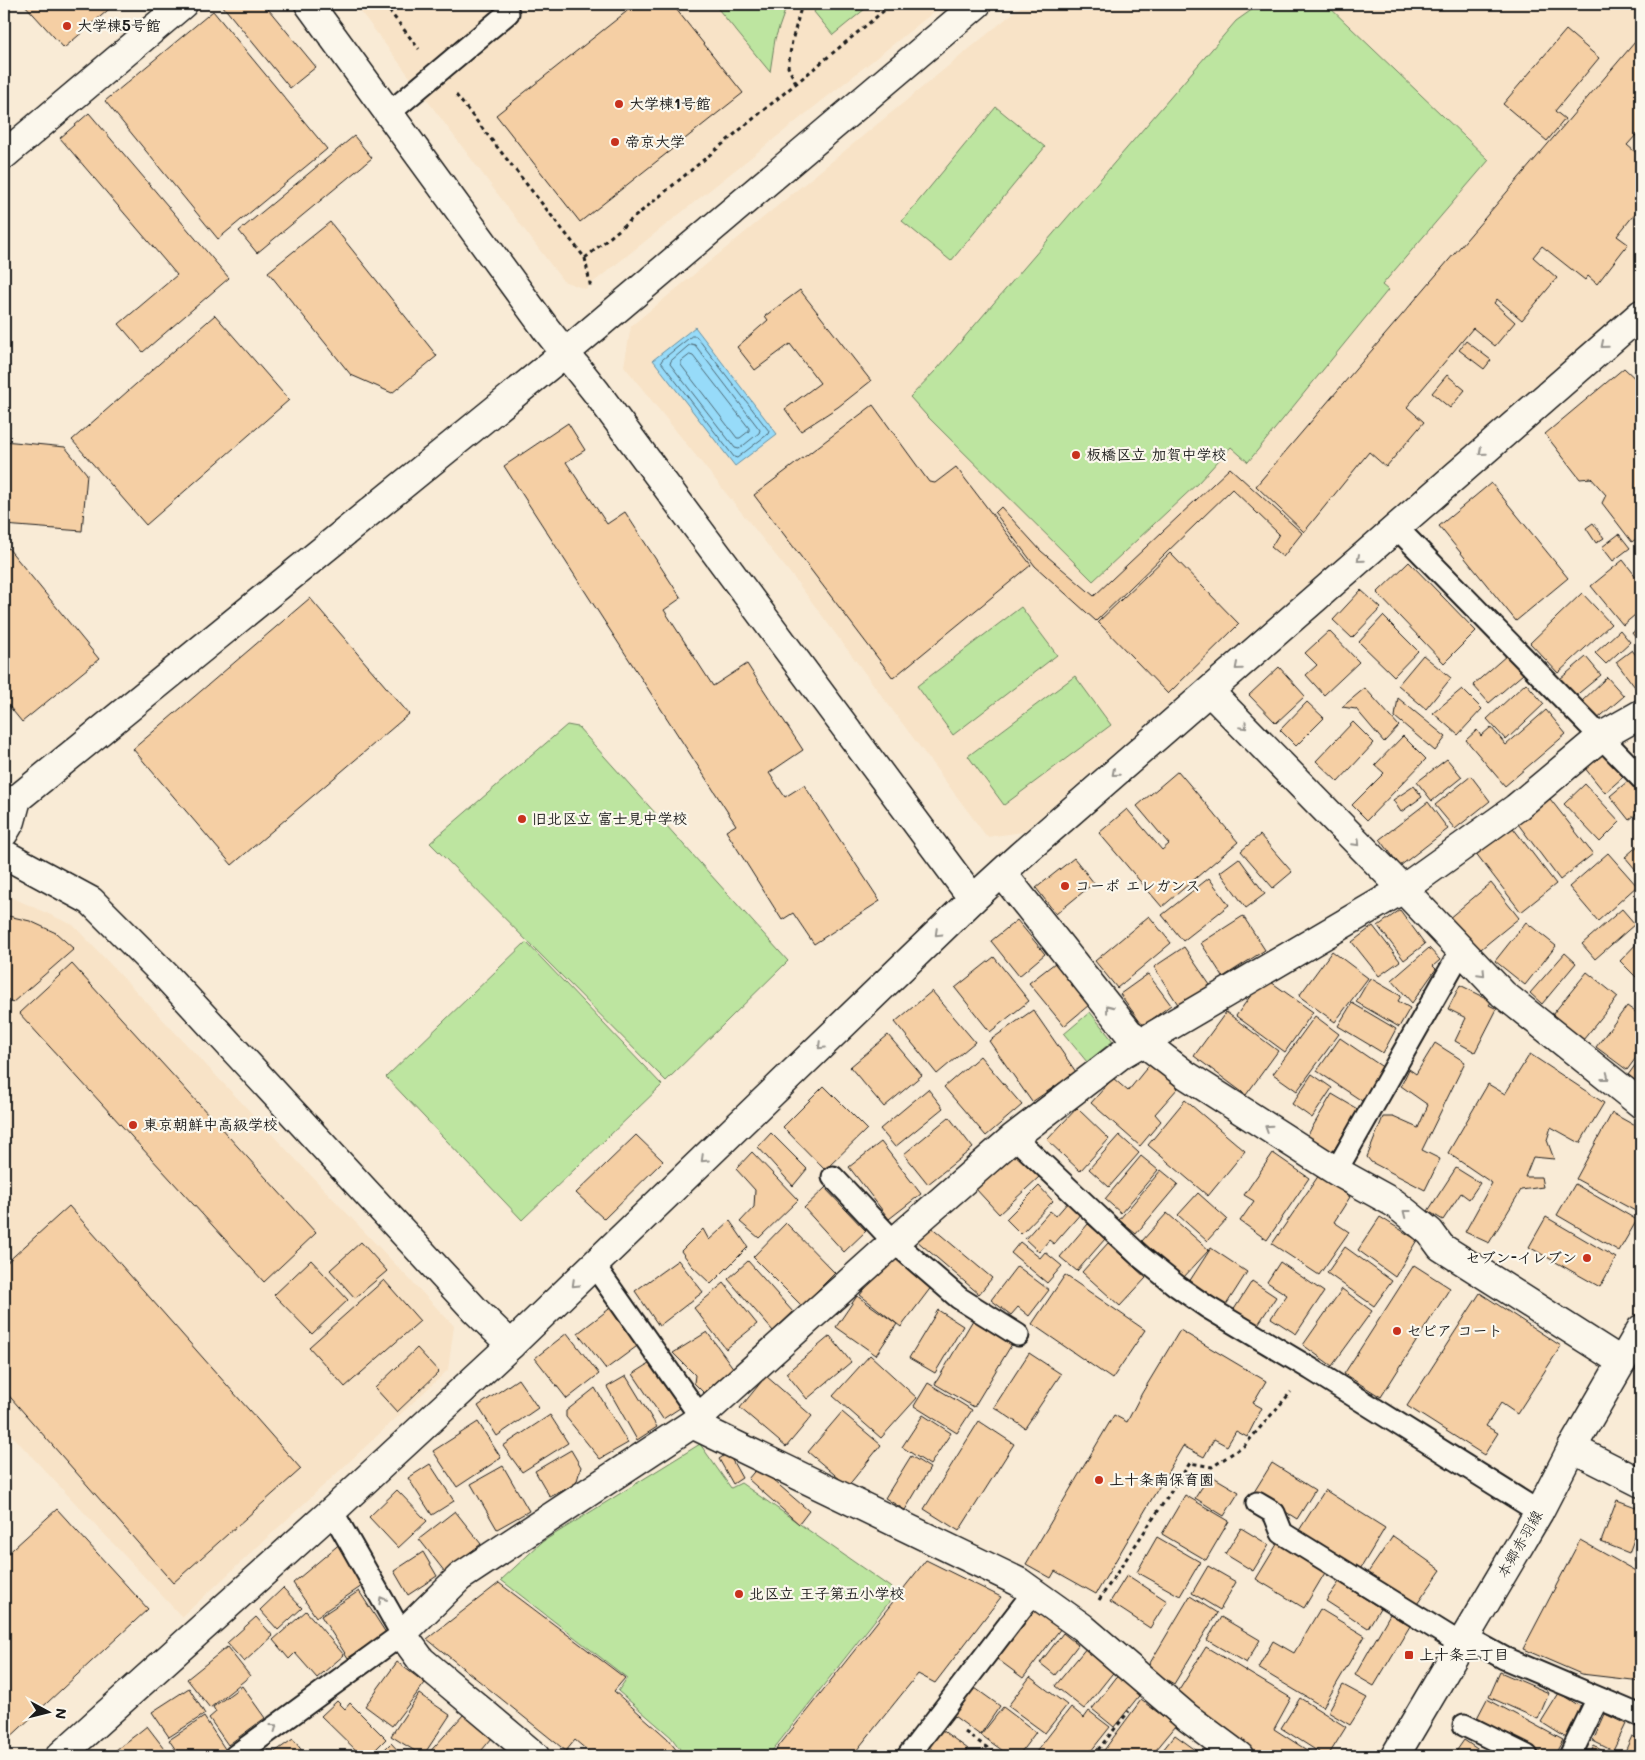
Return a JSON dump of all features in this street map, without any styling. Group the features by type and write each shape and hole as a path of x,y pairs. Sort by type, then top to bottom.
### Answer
{"street":[{"path":"4,155 183,4"},
{"path":"309,4 565,353 603,401 973,899"},
{"path":"4,832 11,821 17,798 565,353 977,4"},
{"path":"60,1756 332,1511 511,1345 973,899 1641,314"},
{"path":"1210,692 1403,889 1502,994 1641,1104"},
{"path":"535,1756 421,1660 402,1634 460,1577 696,1420 1014,1136 1122,1054 1403,889 1516,808 1602,736 1641,714"},
{"path":"4,854 91,901 166,976 475,1310 511,1345"},
{"path":"1002,873 1129,1033 1186,1075 1336,1172 1394,1203 1430,1232 1441,1247 1622,1362"},
{"name":"本郷赤羽線","path":"1395,1756 1539,1512 1572,1448 1641,1329"},
{"path":"696,1420 1019,1582 1082,1627 1188,1718 1239,1756"},
{"path":"1572,1448 1641,1483"}],"lane":[{"path":"388,114 508,13"},
{"path":"1396,527 1641,778"},
{"path":"1336,1172 1461,951"},
{"path":"1014,1136 1141,1257 1178,1286 1206,1306 1311,1369 1539,1512"},
{"path":"833,1177 894,1242 959,1298 1018,1335"},
{"path":"594,1265 696,1420"},
{"path":"1257,1502 1274,1513 1282,1533 1463,1640 1641,1716"},
{"path":"234,1756 402,1634 332,1511"},
{"path":"908,1756 1033,1593"},
{"path":"1570,1756 1598,1698"},
{"path":"1464,1725 1527,1756"}],"path":[{"path":"384,4 585,258 592,296"},
{"path":"796,83 788,68 792,41 802,4"},
{"path":"585,258 892,4"},
{"path":"1082,1627 1190,1463 1212,1467 1245,1445 1311,1369"},
{"path":"1093,1756 1150,1685"},
{"path":"940,1714 999,1756"}],"shaded area":[{"name":"帝京大学","path":"355,4 944,4 585,289 563,281"},
{"name":"板橋区立 加賀中学校","path":"1024,4 1641,4 1641,281 1638,296 1023,832 987,837 794,578 624,366 631,326"},
{"name":"東京朝鮮中高級学校","path":"4,894 73,925 454,1326 448,1370 182,1617 4,1427"}],"green space":[{"path":"714,4 787,5 775,39 770,72"},
{"path":"818,4 871,4 833,35 814,12"},
{"path":"1260,4 1326,4 1489,160 1382,285 1388,290 1248,462 1231,447 1198,483 1093,581 910,397 938,368 1236,21"},
{"path":"996,107 1045,147 951,261 902,221"},
{"path":"1021,607 1057,655 953,735 917,686"},
{"path":"1075,676 1111,725 1004,805 968,756"},
{"path":"567,725 578,727 788,961 666,1081 430,843"},
{"path":"526,942 662,1085 522,1220 386,1077"},
{"path":"1090,1012 1113,1041 1087,1062 1064,1034"},
{"path":"700,1444 731,1488 741,1483 897,1592 768,1756 685,1756 671,1737 618,1691 627,1678 501,1580 542,1542"}],"water":[{"path":"695,327 777,434 735,466 653,360"}],"building":[{"name":"大学棟5号館","path":"24,4 115,4 64,48"},
{"path":"223,4 264,4 316,67 290,88"},
{"name":"大学棟1号館","path":"636,4 672,4 743,93 580,222 496,115"},
{"path":"213,11 327,149 218,239 105,101"},
{"path":"1566,30 1599,58 1555,111 1565,119 1547,141 1503,104"},
{"path":"1641,35 1641,137 1637,134 1627,145 1641,157 1641,206 1617,236 1628,244 1597,284 1588,276 1585,280 1542,246 1533,257 1557,278 1522,320 1497,299 1494,303 1515,322 1495,346 1473,328 1407,407 1424,422 1386,467 1369,452 1304,532 1256,486"},
{"path":"89,113 229,278 143,352 119,324 177,275 60,138"},
{"path":"354,136 372,158 257,253 239,231"},
{"path":"330,222 437,356 392,393 351,375 268,272"},
{"path":"800,290 871,381 838,407 801,431 785,409 820,383 790,344 755,370 737,347 768,320 765,316"},
{"path":"215,315 289,400 146,525 72,440"},
{"path":"1466,341 1491,360 1484,369 1459,350"},
{"path":"1624,368 1641,384 1641,535 1632,542 1602,503 1606,495 1591,478 1580,479 1545,434"},
{"path":"1447,375 1465,390 1450,408 1432,393"},
{"path":"873,405 929,482 935,483 956,467 1031,565 893,678 754,495"},
{"path":"568,423 585,450 566,462 607,524 625,512 681,598 664,610 713,686 747,664 803,750 769,773 785,797 804,785 880,901 814,944 793,913 782,920 726,831 736,825 504,466"},
{"path":"4,441 65,447 87,474 82,531 4,525"},
{"path":"1230,468 1302,533 1283,557 1271,547 1279,534 1232,489 1096,621 1035,566 995,513 1001,507 1041,551 1094,596"},
{"path":"1491,483 1568,578 1516,621 1439,526"},
{"path":"1593,523 1604,538 1596,543 1586,528"},
{"path":"1619,534 1630,548 1613,561 1602,547"},
{"path":"4,543 99,659 22,722 4,700"},
{"path":"1170,553 1239,624 1168,694 1098,622"},
{"path":"1623,560 1641,583 1641,610 1623,625 1591,586"},
{"path":"1409,562 1476,631 1444,663 1377,593"},
{"path":"1361,590 1381,608 1352,638 1333,620"},
{"path":"1582,593 1611,624 1558,673 1530,643"},
{"path":"310,598 409,714 232,865 133,749"},
{"path":"1383,616 1418,651 1394,676 1359,642"},
{"path":"1641,627 1641,645 1632,633"},
{"path":"1620,630 1630,642 1606,664 1595,653"},
{"path":"1329,631 1359,662 1324,695 1306,675 1317,665 1305,653"},
{"path":"1632,650 1641,662 1641,695 1616,662"},
{"path":"1423,655 1451,678 1426,709 1398,685"},
{"path":"1507,655 1523,674 1489,703 1473,685"},
{"path":"1586,657 1601,675 1574,697 1560,679"},
{"path":"1279,667 1305,696 1276,723 1249,695"},
{"path":"1607,677 1624,696 1595,721 1579,704"},
{"path":"1526,683 1544,704 1506,740 1487,719"},
{"path":"1365,688 1399,726 1384,742 1356,709 1342,707"},
{"path":"1462,689 1482,709 1458,735 1433,713"},
{"path":"1398,698 1446,737 1435,751 1395,717"},
{"path":"1307,702 1324,718 1296,746 1280,730"},
{"path":"1546,710 1566,734 1505,786 1466,740 1477,730 1481,736 1491,727 1506,745"},
{"path":"1353,722 1374,743 1338,782 1316,761"},
{"path":"1403,736 1426,759 1367,820 1352,805 1384,773 1375,765"},
{"path":"1603,752 1623,777 1605,793 1584,767"},
{"path":"1447,759 1462,777 1432,801 1417,782"},
{"path":"1178,771 1238,842 1162,907 1099,833 1127,809 1162,850 1169,844 1137,806"},
{"path":"1471,776 1490,801 1455,829 1435,805"},
{"path":"1628,781 1641,797 1641,810 1629,820 1610,796"},
{"path":"1585,784 1620,822 1600,842 1564,804"},
{"path":"1414,786 1422,797 1401,812 1393,800"},
{"path":"1547,795 1593,854 1560,880 1515,820"},
{"path":"1428,802 1448,829 1400,866 1380,839"},
{"path":"1510,824 1556,884 1521,912 1475,852"},
{"path":"1260,835 1292,872 1273,888 1241,851"},
{"path":"1641,843 1641,876 1625,857"},
{"path":"1608,853 1637,886 1598,921 1569,887"},
{"name":"コーポ エレガンス","path":"1074,858 1094,883 1056,914 1036,888"},
{"path":"1239,858 1265,894 1246,908 1220,872"},
{"path":"1209,878 1229,905 1183,941 1162,915"},
{"path":"1491,883 1519,918 1476,953 1448,919"},
{"path":"1622,909 1635,924 1595,959 1582,944"},
{"path":"1400,910 1425,944 1404,960 1378,926"},
{"path":"4,915 30,921 56,933 74,949 12,1003 4,995"},
{"path":"1149,916 1171,943 1117,988 1095,961"},
{"path":"1243,916 1265,950 1223,977 1201,943"},
{"path":"1017,920 1045,954 1019,976 991,941"},
{"path":"1526,922 1556,946 1525,985 1495,961"},
{"path":"1373,926 1400,961 1379,976 1352,942"},
{"path":"1641,939 1641,982 1620,961"},
{"path":"1184,947 1210,985 1179,1006 1154,967"},
{"path":"1429,948 1440,960 1433,966 1436,969 1412,1003 1392,980"},
{"path":"1332,951 1368,978 1335,1022 1299,996"},
{"path":"1565,953 1576,963 1542,1004 1530,993"},
{"path":"994,957 1029,1001 990,1032 955,988"},
{"path":"1055,963 1089,1005 1064,1026 1029,983"},
{"path":"72,964 316,1233 264,1282 19,1013"},
{"path":"1587,972 1618,997 1583,1040 1552,1015"},
{"path":"1148,974 1171,1005 1143,1026 1120,994"},
{"path":"1264,977 1313,1012 1285,1052 1236,1016"},
{"path":"1370,978 1401,996 1398,1001 1410,1008 1399,1027 1356,1002"},
{"path":"1460,985 1492,1001 1489,1005 1497,1009 1475,1052 1455,1041 1466,1018 1448,1009"},
{"path":"932,991 975,1042 937,1074 895,1022"},
{"path":"1352,1003 1396,1029 1383,1053 1338,1026"},
{"path":"1627,1006 1641,1016 1641,1051 1627,1070 1596,1047"},
{"path":"1033,1010 1076,1072 1032,1102 989,1041"},
{"path":"1226,1012 1278,1051 1246,1095 1194,1056"},
{"path":"1315,1016 1339,1034 1297,1091 1273,1074"},
{"path":"888,1035 922,1075 884,1107 850,1067"},
{"path":"1340,1038 1384,1068 1362,1101 1317,1071"},
{"path":"1435,1043 1465,1062 1422,1150 1440,1159 1425,1190 1371,1162 1367,1157 1383,1117 1393,1117 1418,1128 1428,1105 1401,1086 1409,1069 1416,1074"},
{"path":"1530,1054 1604,1103 1580,1143 1551,1127 1547,1140 1554,1159 1533,1157 1525,1177 1541,1177 1543,1187 1521,1190 1489,1243 1465,1232 1492,1183 1448,1153 1488,1084 1505,1094"},
{"path":"980,1056 1022,1105 986,1136 944,1087"},
{"path":"1641,1057 1641,1085 1628,1075"},
{"path":"1150,1064 1178,1088 1155,1114 1161,1121 1140,1146 1091,1103 1113,1078 1128,1091"},
{"path":"1312,1074 1332,1088 1312,1118 1292,1104"},
{"path":"824,1086 867,1129 825,1170 783,1127"},
{"path":"928,1089 943,1108 895,1147 880,1129"},
{"path":"1332,1094 1359,1110 1332,1153 1306,1138"},
{"path":"1185,1100 1245,1151 1208,1196 1148,1145"},
{"path":"1077,1108 1109,1139 1080,1171 1047,1140"},
{"path":"1612,1113 1641,1129 1641,1208 1639,1213 1576,1179"},
{"path":"949,1117 973,1148 928,1184 904,1154"},
{"path":"771,1133 807,1169 793,1186 758,1147"},
{"path":"636,1135 663,1161 604,1219 576,1193"},
{"path":"1119,1135 1139,1153 1109,1187 1089,1169"},
{"path":"881,1142 921,1194 889,1219 849,1167"},
{"path":"1016,1151 1039,1177 999,1214 975,1188"},
{"path":"752,1152 798,1200 759,1238 740,1222 754,1207 755,1190 736,1169"},
{"path":"1273,1153 1309,1178 1267,1240 1240,1221 1254,1201 1244,1195"},
{"path":"1141,1156 1158,1170 1121,1213 1105,1199"},
{"path":"1456,1168 1480,1183 1469,1199 1461,1193 1443,1220 1428,1211"},
{"path":"1161,1170 1178,1184 1136,1234 1119,1220"},
{"path":"1319,1175 1350,1197 1334,1222 1349,1232 1319,1275 1272,1244"},
{"path":"1575,1184 1637,1220 1619,1251 1557,1215"},
{"path":"1039,1186 1053,1201 1021,1234 1006,1219"},
{"path":"825,1188 866,1231 844,1252 804,1208"},
{"path":"1198,1193 1227,1219 1207,1241 1178,1215"},
{"path":"1069,1201 1082,1212 1054,1244 1049,1240 1039,1252 1025,1239 1050,1211 1056,1216"},
{"path":"69,1206 301,1469 173,1583 4,1390 4,1265"},
{"path":"1167,1213 1209,1250 1183,1278 1142,1241"},
{"path":"1380,1217 1417,1240 1395,1277 1358,1250"},
{"path":"1546,1217 1616,1258 1600,1287 1529,1247"},
{"path":"730,1221 748,1247 711,1284 692,1266 681,1251 703,1229 709,1240"},
{"path":"786,1223 835,1273 802,1306 753,1257"},
{"path":"1088,1224 1105,1239 1077,1271 1060,1257"},
{"path":"929,1225 992,1278 979,1294 916,1240"},
{"path":"361,1242 387,1271 355,1298 330,1270"},
{"path":"1020,1242 1040,1258 1045,1252 1062,1266 1047,1283 1011,1253"},
{"path":"1108,1243 1146,1278 1120,1306 1082,1272"},
{"path":"1345,1247 1392,1281 1374,1306 1327,1273"},
{"path":"1211,1248 1247,1272 1226,1305 1189,1282"},
{"path":"891,1255 932,1286 901,1327 860,1295"},
{"path":"311,1260 348,1300 312,1334 274,1295"},
{"path":"678,1260 703,1292 659,1326 635,1291"},
{"path":"748,1261 793,1312 773,1331 728,1279"},
{"path":"1280,1262 1324,1292 1296,1334 1271,1318 1287,1295 1267,1282"},
{"name":"セピア コート","path":"1414,1265 1450,1288 1381,1397 1344,1374"},
{"path":"1017,1266 1049,1290 1029,1316 1018,1307 1011,1315 991,1300"},
{"path":"1065,1275 1145,1330 1112,1379 1032,1324"},
{"path":"384,1280 420,1321 345,1387 309,1347"},
{"path":"1252,1281 1276,1297 1257,1326 1233,1311"},
{"path":"724,1283 757,1324 726,1349 694,1308"},
{"path":"1342,1289 1372,1311 1332,1366 1303,1345"},
{"path":"1480,1293 1561,1346 1517,1414 1501,1403 1486,1426 1498,1433 1484,1455 1407,1406"},
{"path":"857,1296 897,1324 876,1355 836,1327"},
{"path":"613,1306 640,1344 606,1369 578,1333"},
{"path":"938,1310 963,1326 935,1373 909,1358"},
{"path":"973,1320 1012,1344 974,1407 935,1384"},
{"path":"1180,1330 1266,1381 1253,1403 1262,1408 1247,1437 1236,1431 1227,1446 1214,1439 1204,1457 1183,1446 1096,1594 1055,1571 1051,1578 1026,1564 1114,1415 1127,1422"},
{"path":"707,1332 734,1369 705,1394 694,1383 695,1375 673,1353"},
{"path":"567,1333 599,1374 567,1399 535,1358"},
{"path":"830,1336 851,1362 807,1399 786,1373"},
{"path":"417,1348 439,1372 397,1412 375,1388"},
{"path":"1029,1353 1061,1374 1025,1428 994,1407"},
{"path":"870,1355 917,1398 881,1438 833,1396"},
{"path":"655,1360 683,1406 663,1419 633,1374"},
{"path":"626,1376 657,1427 637,1440 607,1387"},
{"path":"766,1376 812,1416 786,1447 740,1408"},
{"path":"518,1379 538,1408 497,1436 478,1406"},
{"path":"928,1383 972,1410 957,1433 914,1406"},
{"path":"595,1388 628,1443 600,1459 566,1417 566,1411"},
{"path":"842,1412 881,1445 848,1486 808,1452"},
{"path":"550,1415 568,1443 522,1472 503,1446"},
{"path":"923,1415 951,1433 930,1465 902,1447"},
{"path":"979,1421 1014,1444 959,1531 924,1509"},
{"path":"478,1422 501,1458 457,1487 433,1451"},
{"path":"571,1450 581,1467 576,1484 550,1497 535,1471"},
{"path":"728,1453 742,1478 733,1484 719,1459"},
{"path":"911,1456 930,1468 905,1510 885,1498"},
{"path":"1272,1463 1315,1490 1297,1519 1254,1492"},
{"path":"430,1464 454,1501 432,1515 408,1478"},
{"path":"503,1466 529,1511 497,1529 471,1484"},
{"path":"758,1467 809,1511 799,1524 748,1479"},
{"path":"1210,1475 1239,1492 1224,1516 1195,1498"},
{"path":"397,1490 427,1521 398,1548 369,1517"},
{"path":"1325,1490 1385,1528 1359,1571 1298,1532"},
{"path":"1185,1495 1229,1521 1206,1560 1162,1534"},
{"path":"1617,1500 1641,1509 1641,1521 1629,1553 1601,1542"},
{"path":"57,1509 148,1609 5,1742 4,1557"},
{"path":"455,1511 481,1544 445,1572 419,1539"},
{"path":"1241,1528 1269,1545 1253,1571 1225,1554"},
{"path":"1393,1536 1441,1570 1415,1607 1367,1574"},
{"path":"1157,1537 1200,1562 1180,1596 1137,1572"},
{"path":"1580,1540 1641,1574 1641,1681 1581,1674 1523,1649"},
{"path":"1279,1541 1326,1571 1304,1608 1256,1579"},
{"path":"342,1542 368,1582 316,1617 293,1583"},
{"path":"1641,1544 1641,1565 1634,1561"},
{"path":"423,1552 437,1576 408,1595 394,1571"},
{"path":"926,1560 1001,1597 935,1683 918,1674 852,1756 771,1756"},
{"path":"1208,1566 1236,1582 1220,1610 1192,1593"},
{"path":"1127,1575 1167,1601 1150,1628 1110,1602"},
{"path":"1339,1582 1380,1608 1368,1628 1326,1601"},
{"path":"499,1583 625,1678 614,1691 667,1738 681,1756 594,1756 575,1740 566,1751 427,1639"},
{"path":"283,1588 302,1608 278,1630 260,1610"},
{"path":"359,1591 386,1633 348,1658 321,1616"},
{"path":"1190,1596 1217,1613 1174,1684 1147,1668"},
{"path":"1320,1609 1365,1636 1323,1707 1258,1668 1273,1641 1294,1653"},
{"path":"1036,1610 1061,1628 1023,1678 993,1656 1025,1612"},
{"path":"306,1611 344,1655 317,1678 295,1653 289,1659 273,1640"},
{"path":"1390,1614 1410,1626 1374,1686 1355,1675"},
{"path":"256,1617 273,1636 244,1662 227,1643"},
{"path":"1221,1617 1260,1640 1246,1663 1207,1640"},
{"path":"1063,1633 1078,1645 1055,1675 1040,1663"},
{"path":"227,1647 250,1676 210,1708 187,1679"},
{"path":"1087,1647 1116,1669 1084,1709 1055,1686"},
{"path":"1206,1647 1291,1698 1274,1729 1316,1756 1259,1756 1178,1692"},
{"path":"397,1662 425,1683 392,1726 365,1706"},
{"path":"1500,1672 1549,1693 1538,1719 1489,1697"},
{"path":"1119,1674 1142,1692 1114,1727 1092,1709"},
{"path":"1030,1677 1067,1705 1045,1733 1008,1706"},
{"path":"968,1683 1000,1706 980,1735 947,1711"},
{"path":"1343,1685 1367,1698 1350,1725 1328,1712"},
{"path":"242,1686 265,1718 228,1745 209,1718 216,1712 213,1707"},
{"path":"189,1688 205,1714 169,1737 152,1712"},
{"path":"1559,1693 1586,1710 1568,1739 1541,1722"},
{"path":"419,1694 450,1715 423,1756 391,1736"},
{"path":"1300,1698 1346,1727 1328,1756 1325,1756 1281,1728"},
{"path":"1487,1699 1563,1740 1554,1756 1547,1756 1477,1718"},
{"path":"1141,1700 1176,1726 1151,1756 1108,1756 1102,1753"},
{"path":"337,1701 345,1709 350,1703 386,1739 369,1756 362,1756 321,1716"},
{"path":"1003,1707 1036,1732 1018,1756 1010,1756 981,1735"},
{"path":"1071,1707 1084,1718 1089,1711 1110,1727 1087,1756 1033,1756"},
{"path":"464,1714 492,1738 477,1756 426,1756"},
{"path":"1605,1714 1626,1724 1613,1751 1593,1741"},
{"path":"204,1717 227,1752 220,1756 180,1756 169,1740"},
{"path":"147,1726 170,1756 108,1756 137,1734"},
{"path":"942,1730 968,1749 963,1756 941,1756 929,1747"},
{"path":"1175,1735 1204,1756 1158,1756"},
{"path":"1632,1736 1641,1740 1637,1756 1623,1756"},
{"path":"293,1739 306,1756 269,1756"},
{"path":"1464,1740 1486,1755 1453,1756"},
{"path":"391,1743 403,1756 378,1756"},
{"path":"1594,1746 1612,1756 1589,1756"}],"place":[{"name":"大学棟5号館","path":"67,26"},
{"name":"大学棟1号館","path":"619,104"},
{"name":"帝京大学","path":"615,142"},
{"name":"板橋区立 加賀中学校","path":"1076,455"},
{"name":"旧北区立 富士見中学校","path":"522,819"},
{"name":"コーポ エレガンス","path":"1065,886"},
{"name":"東京朝鮮中高級学校","path":"133,1125"},
{"name":"セブン-イレブン","path":"1587,1258"},
{"name":"セピア コート","path":"1397,1331"},
{"name":"上十条南保育園","path":"1099,1480"},
{"name":"北区立 王子第五小学校","path":"739,1594"},
{"name":"上十条三丁目","path":"1409,1655"}]}
